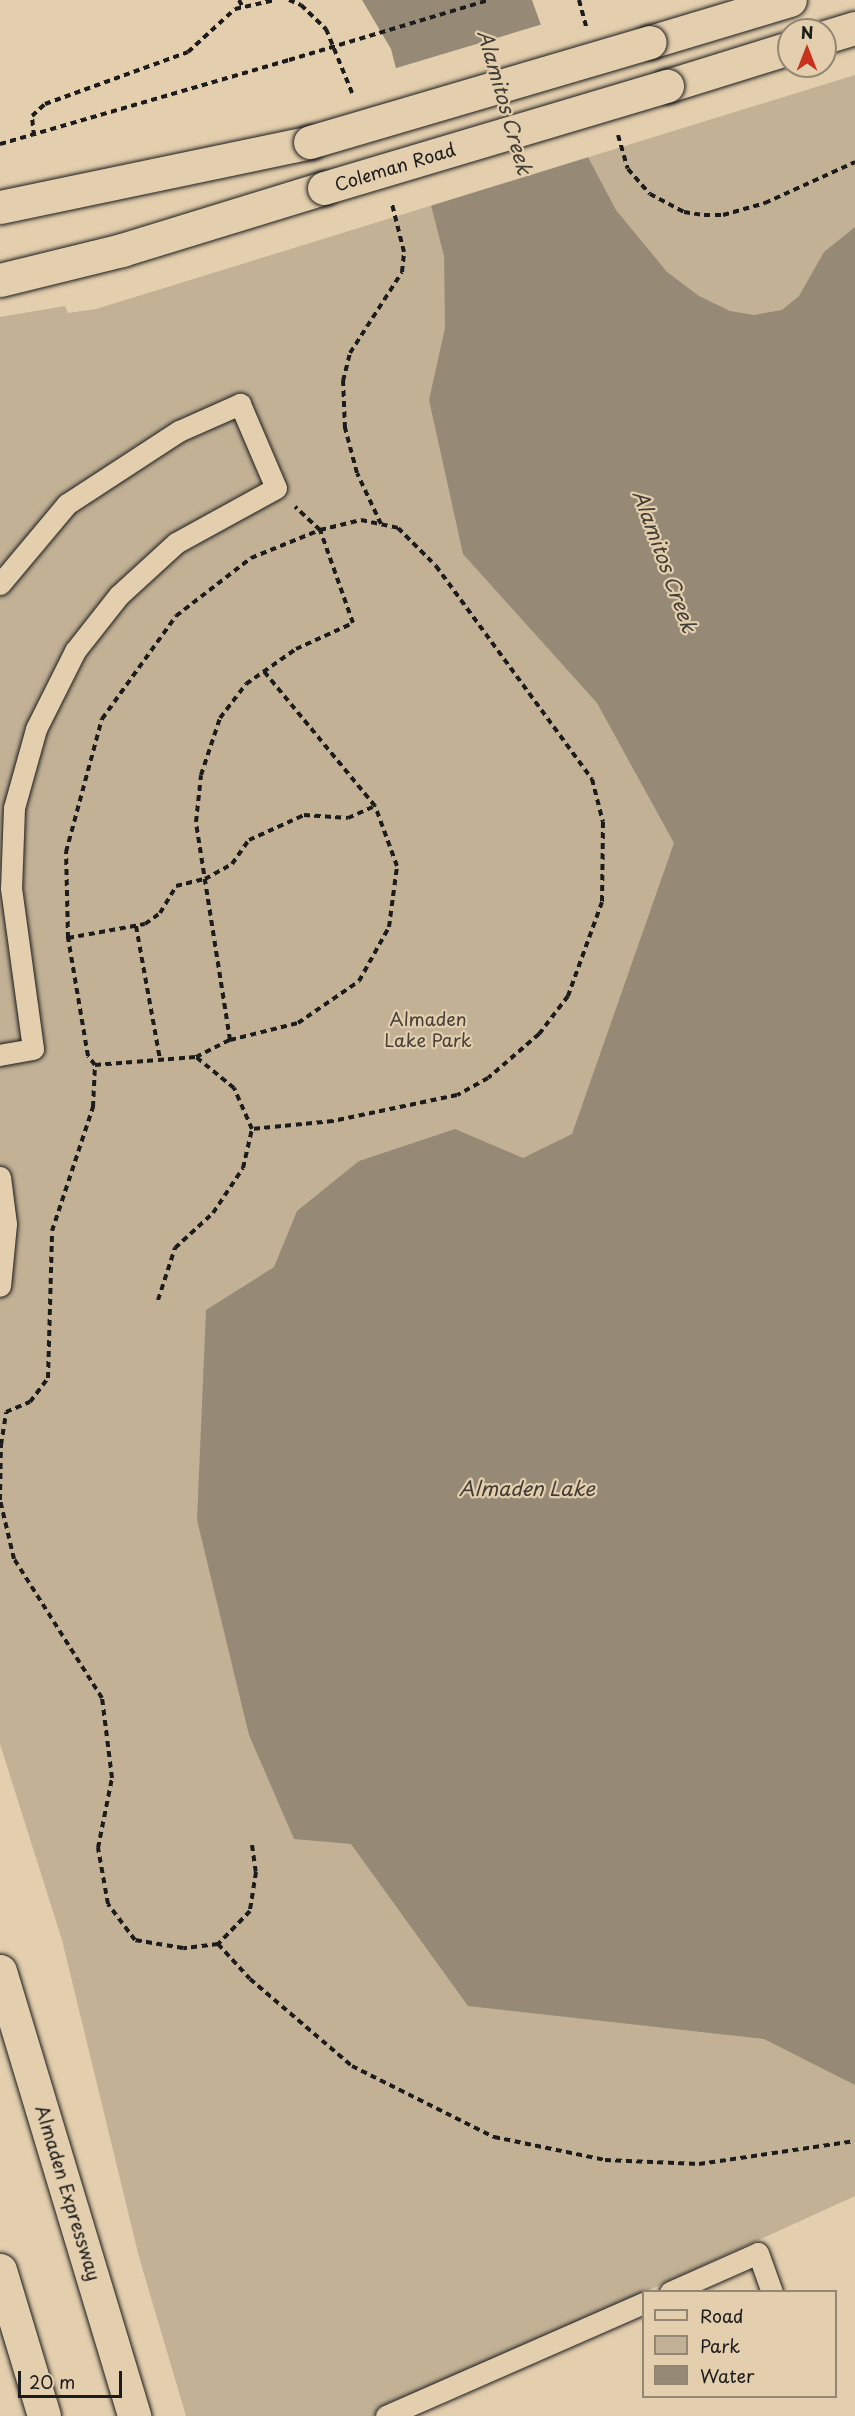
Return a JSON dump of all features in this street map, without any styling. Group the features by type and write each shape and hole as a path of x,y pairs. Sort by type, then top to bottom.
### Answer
{"street":[{"path":"0,207 310,142 790,0"},
{"path":"837,33 855,28"},
{"name":"Coleman Road","path":"0,279 122,250 777,52"},
{"name":"Almaden Expressway","path":"0,1971 134,2416"},
{"path":"0,2270 44,2416"}],"lane":[{"path":"0,584 67,504 179,431 240,404 276,488 176,543 119,595 75,651 36,729 14,808 11,888 33,1049 0,1055"},
{"path":"0,1177 6,1224 0,1286"},
{"path":"675,2290 758,2253 771,2290"},
{"path":"386,2416 642,2304"}],"path":[{"path":"239,0 242,6"},
{"path":"34,136 32,116 45,104 188,52 242,6 275,0"},
{"path":"289,0 301,5 326,29 356,101"},
{"path":"0,144 34,136 489,0"},
{"path":"579,0 588,34"},
{"path":"615,126 627,169 635,179 667,205 704,215 723,215 757,206 855,162"},
{"path":"381,525 354,462 345,428 342,388 350,353 402,272 404,252 389,197"},
{"path":"230,1040 196,822 201,774 220,718 246,684 296,649 353,623 320,530 276,488"},
{"path":"0,1409 6,1412 30,1402 48,1378 52,1231 93,1107 95,1065 88,1056 68,938 66,852 102,719 176,616 251,558 320,530 361,520 398,528 436,566 592,779 603,822 602,902 568,996 539,1034 488,1078 457,1095 333,1121 252,1129"},
{"path":"95,1065 196,1057 230,1040 298,1023 359,981 389,927 397,867 375,806 264,670"},
{"path":"68,938 136,926 160,913 176,886 205,879 232,864 249,840 304,815 348,818 375,806"},
{"path":"136,926 160,1060"},
{"path":"158,1300 175,1248 213,1213 243,1168 252,1129 234,1088 196,1057"},
{"path":"6,1412 1,1445 0,1500 14,1559 102,1698 112,1778 98,1848 108,1904 135,1940 183,1948 218,1944 250,1911 256,1872 252,1845"},
{"path":"218,1944 250,1979 352,2066 494,2136 605,2160 699,2164 855,2141"}],"green space":[{"name":"Almaden Lake Park","path":"855,75 855,2196 649,2290 642,2290 642,2293 373,2416 186,2416 139,2257 62,1940 0,1744 0,317 65,306 68,313 96,309"}],"water":[{"name":"Almaden Lake","path":"362,0 532,0 589,159 616,210 667,272 699,296 730,311 754,315 782,310 799,296 824,252 855,227 855,2085 764,2039 468,2006 351,1844 294,1839 249,1735 197,1520 206,1310 274,1267 297,1211 359,1161 455,1129 523,1158 572,1134 674,843 597,703 463,554 429,400 445,328 444,256 391,49"}],"pier":[{"path":"543,24 592,156 430,206 393,69"}],"water label":[{"name":"Alamitos Creek","path":"505,102"},
{"name":"Alamitos Creek","path":"665,561"}]}
